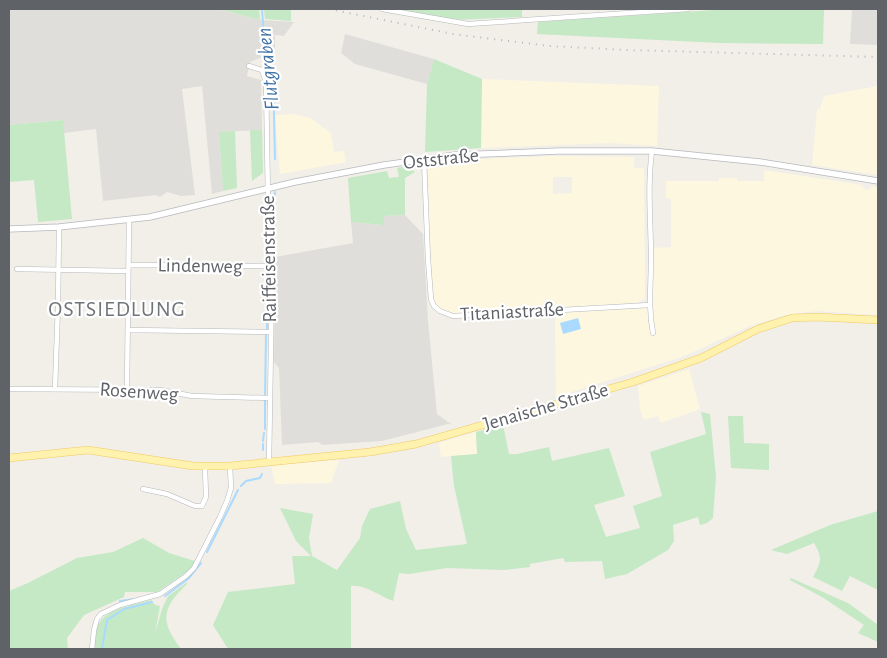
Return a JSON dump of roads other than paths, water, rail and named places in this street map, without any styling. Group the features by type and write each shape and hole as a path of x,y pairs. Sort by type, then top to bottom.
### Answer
{"main road":[{"name":"Jenaische Straße","path":"9,458 88,450 205,467 378,451 419,444 614,388 701,358 764,326 792,318 817,317 878,320"}],"street":[{"path":"382,9 468,24 688,9"},
{"name":"Raiffeisenstraße","path":"249,66 262,70 266,82 268,188 273,226 269,462"},
{"path":"652,151 649,185 651,246 650,315 653,333"},
{"name":"Oststraße","path":"9,229 59,227 129,220 268,188 351,171 424,159 533,152 652,151 768,164 878,181"},
{"name":"Titaniastraße","path":"424,159 431,299 434,306 440,311 452,316 650,305"},
{"path":"127,390 129,220"},
{"path":"55,388 59,227"},
{"name":"Lindenweg","path":"128,265 272,266"},
{"name":"Lindenweg","path":"17,269 128,271"},
{"path":"128,330 271,332"},
{"name":"Rosenweg","path":"9,389 160,390 192,396 270,398"},
{"path":"92,649 94,630 97,619 101,614 120,605 160,594 194,568 227,501 231,488 230,466"},
{"path":"143,489 167,494 195,506 202,506 206,497 205,467"}],"water":[{"path":"578,318 581,329 563,334 560,323"}],"waterway":[{"name":"Flutgraben","path":"262,9 264,38 273,74 275,159"},
{"name":"Flutgraben","path":"274,206 275,192"},
{"name":"Flutgraben","path":"268,263 270,213"},
{"name":"Flutgraben","path":"267,270 267,302"},
{"name":"Flutgraben","path":"267,308 267,330"},
{"name":"Flutgraben","path":"265,396 266,335"},
{"name":"Flutgraben","path":"265,400 265,429"},
{"name":"Flutgraben","path":"263,441 264,433"},
{"name":"Flutgraben","path":"263,444 263,450"},
{"name":"Flutgraben","path":"241,486 246,481 260,478 262,474"},
{"name":"Flutgraben","path":"207,552 238,490"},
{"name":"Flutgraben","path":"165,596 188,579 201,563"},
{"path":"120,601 135,599"},
{"name":"Flutgraben","path":"102,649 107,620 124,609 152,602"}],"railway":[{"path":"329,9 453,34 549,46 878,57"}],"district":[{"name":"OSTSIEDLUNG","path":"117,309"}]}
